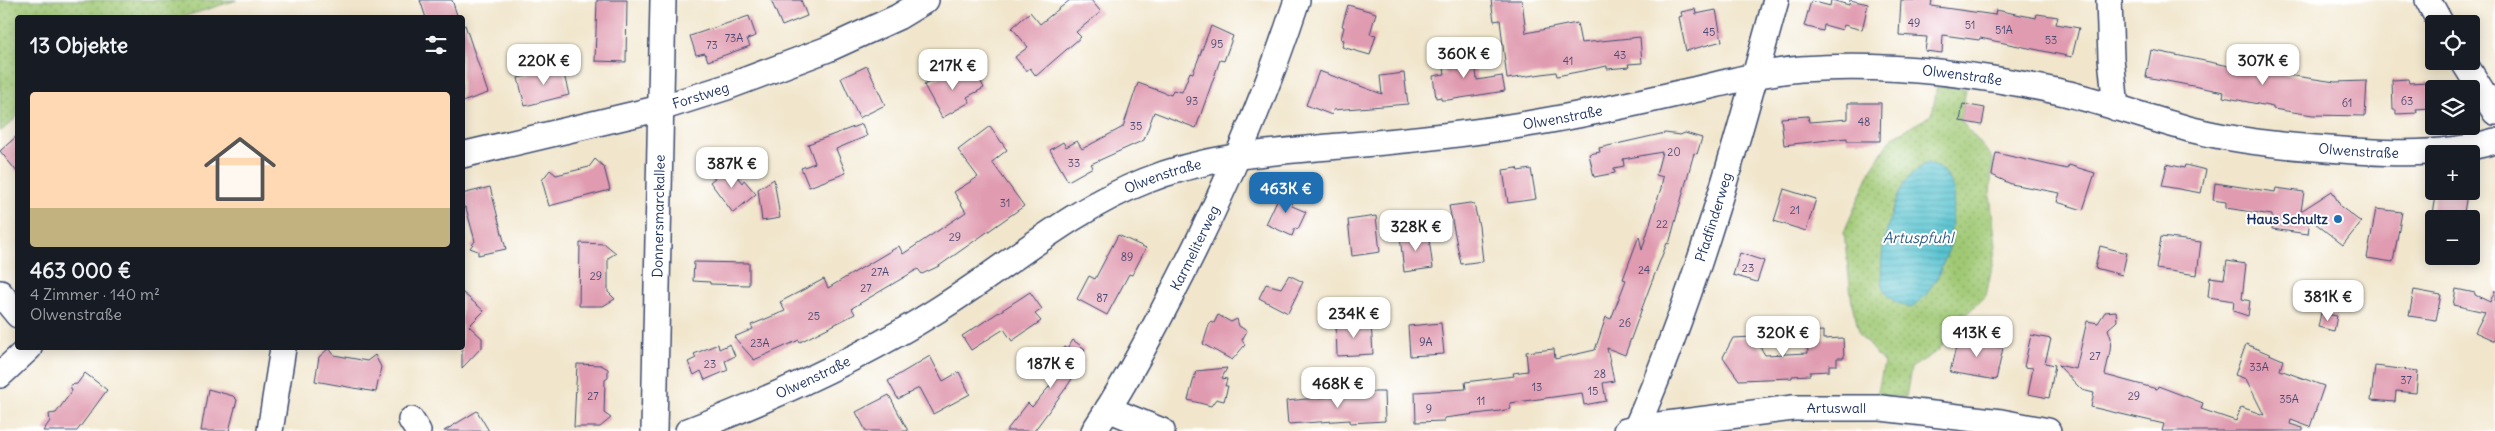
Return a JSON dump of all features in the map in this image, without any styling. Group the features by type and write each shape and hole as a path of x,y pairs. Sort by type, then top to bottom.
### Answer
{"street":[{"name":"Donnersmarckallee","path":"654,431 663,0"},
{"name":"Forstweg","path":"465,154 661,108 727,87 828,49 898,17 926,0"},
{"name":"Karmeliterweg","path":"1094,431 1184,271 1238,155 1297,0"},
{"name":"Pfadfinderweg","path":"1632,430 1688,295 1714,222 1776,0"},
{"path":"2109,0 2110,58 2116,108"},
{"path":"2428,0 2436,15"},
{"name":"Olwenstraße","path":"688,431 813,378 886,340 974,287 1045,236 1086,210 1144,181 1198,163 1238,155 1416,139 1521,125 1798,69 1910,68 2057,91 2196,131 2306,147 2393,154 2443,151 2495,142"},
{"path":"2469,70 2495,112"},
{"path":"0,293 15,311"},
{"path":"0,375 27,350"},
{"path":"270,431 284,350"},
{"name":"Artuswall","path":"1632,430 1793,408 1881,408 1972,418 2048,431"},
{"path":"1108,409 1162,431"}],"green space":[{"path":"0,0 237,0 189,15 15,15 15,119 0,132"},
{"path":"1937,86 1966,89 1960,120 1993,158 1990,194 1996,246 1986,296 1954,325 1939,350 1911,368 1906,397 1877,396 1884,363 1860,335 1852,304 1844,232 1871,170 1891,138 1932,115","holes":["1927,162 1891,212 1907,180"]}],"water":[{"name":"Artuspfuhl","path":"1926,162 1944,171 1954,189 1950,246 1938,276 1926,295 1911,308 1900,304 1886,292 1882,281 1882,252 1885,235 1901,191 1908,178"}],"building":[{"path":"420,0 452,0 457,15 425,15"},
{"path":"597,0 627,0 626,62 595,61"},
{"path":"771,0 801,0 807,16 782,26"},
{"path":"1070,0 1091,0 1101,12 1076,32 1081,37 1036,76 1030,68 1026,71 1015,57 1028,47 1012,28 1030,12 1040,24"},
{"path":"1491,0 1522,0 1526,33 1577,23 1581,43 1640,37 1642,63 1628,64 1629,67 1607,69 1607,66 1557,76 1556,72 1507,79 1500,20 1494,21"},
{"path":"1831,0 1849,5 1850,0 1868,4 1862,30 1844,25 1842,30 1824,25 1823,31 1804,26 1811,1 1830,6"},
{"path":"1901,0 1932,0 1931,6 1995,15 1996,10 2036,18 2037,14 2058,17 2056,24 2079,28 2072,57 1980,38 1979,40 1943,35 1942,53 1925,51 1927,37 1899,35"},
{"path":"1348,5 1376,13 1370,34 1376,35 1370,55 1342,47 1344,40 1341,39 1344,27 1342,26"},
{"path":"1695,9 1696,14 1716,10 1722,41 1686,51 1679,17 1682,16 1681,12"},
{"path":"749,16 756,36 747,39 750,46 708,61 705,53 696,55 690,36"},
{"path":"465,25 488,93 465,101"},
{"path":"1211,26 1233,36 1224,61 1220,60 1196,128 1154,112 1144,140 1091,164 1093,167 1068,181 1050,150 1063,142 1066,147 1077,141 1082,149 1123,127 1138,83 1171,95 1173,90 1182,92 1190,72 1193,73"},
{"path":"2151,50 2229,66 2230,62 2254,67 2254,70 2335,82 2367,81 2365,116 2313,115 2273,109 2273,107 2223,97 2224,92 2146,77"},
{"path":"1474,51 1477,80 1502,76 1505,91 1448,100 1441,100 1441,97 1436,98 1433,76 1445,74 1442,55"},
{"path":"562,66 569,95 525,106 518,78"},
{"path":"867,66 885,105 859,118 841,78"},
{"path":"974,68 984,88 967,97 970,102 942,118 924,85 953,70 957,78"},
{"path":"1319,71 1382,94 1380,76 1404,73 1408,104 1333,110 1332,115 1306,105"},
{"path":"2408,79 2409,83 2425,82 2425,108 2416,109 2417,113 2396,114 2396,110 2393,110 2392,80"},
{"path":"1848,103 1881,103 1880,141 1847,141 1847,138 1784,145 1781,118 1808,116 1809,122 1848,119"},
{"path":"1963,104 1985,108 1982,125 1960,121"},
{"path":"862,124 867,136 836,149 846,173 809,187 801,168 815,163 808,144"},
{"path":"990,126 1007,150 992,162 1024,206 939,266 922,274 918,269 852,308 855,314 800,342 799,340 754,360 734,337 753,329 751,325 785,311 780,302 824,279 828,288 899,246 903,254 966,212 954,192 978,177 958,150"},
{"path":"1665,133 1680,135 1685,133 1702,138 1697,154 1694,153 1669,244 1667,243 1625,355 1607,348 1614,381 1603,383 1606,401 1584,405 1582,393 1510,403 1511,409 1444,418 1444,421 1416,422 1415,392 1466,389 1465,382 1514,376 1513,373 1528,371 1526,352 1554,349 1555,359 1595,350 1606,317 1611,319 1626,280 1623,279 1639,236 1642,250 1663,177 1656,175 1662,152 1623,159 1624,166 1614,168 1615,173 1594,177 1589,154 1600,152 1599,148"},
{"path":"15,138 15,169 0,151"},
{"path":"1996,153 2067,169 2069,165 2095,173 2083,210 2057,202 2060,193 2011,184 1992,175"},
{"path":"595,159 604,167 610,190 549,206 542,180 550,170 556,175 573,171 589,167"},
{"path":"2167,164 2184,168 2185,165 2206,170 2201,193 2162,186"},
{"path":"729,166 742,183 744,180 756,194 733,213 710,182"},
{"path":"1517,168 1518,171 1531,169 1536,199 1508,203 1503,170"},
{"path":"774,179 780,218 762,221 758,189"},
{"path":"1286,181 1292,206 1306,212 1298,229 1295,228 1292,236 1266,224"},
{"path":"2215,183 2275,192 2276,188 2304,192 2301,211 2332,191 2341,207 2361,222 2343,245 2310,219 2308,234 2272,229 2272,215 2226,208 2226,202 2213,200"},
{"path":"490,187 506,249 478,255 478,251 470,248 475,241 465,208 465,193"},
{"path":"1784,189 1816,199 1806,231 1774,221"},
{"path":"2434,200 2466,200 2464,210 2433,210"},
{"path":"1474,204 1479,226 1483,261 1461,264 1449,206"},
{"path":"2376,209 2402,212 2393,262 2367,258"},
{"path":"1376,216 1380,252 1352,256 1348,220"},
{"path":"1428,232 1433,268 1404,272 1400,236"},
{"path":"1118,235 1146,248 1132,275 1129,274 1107,315 1077,299 1089,276 1095,279"},
{"path":"2161,237 2201,242 2197,275 2156,269"},
{"path":"580,243 605,244 616,253 608,258 608,292 615,299 603,306 579,306"},
{"path":"2100,246 2127,253 2122,275 2095,268"},
{"path":"1740,253 1764,261 1757,282 1733,275"},
{"path":"2227,261 2246,264 2242,299 2250,301 2248,316 2233,311 2234,301 2208,297 2210,277 2224,279"},
{"path":"694,262 749,263 749,285 710,284 710,282 693,281"},
{"path":"1289,275 1303,282 1288,313 1259,298 1266,284 1281,288"},
{"path":"2456,289 2475,293 2475,295 2490,302 2495,290 2495,341 2475,332 2485,312 2453,305"},
{"path":"2414,290 2441,295 2436,320 2409,316"},
{"path":"1030,292 1042,309 1035,314 1041,321 1012,341 1004,329 971,350 962,336"},
{"path":"465,295 484,311 469,326 482,338 482,347 462,368 462,350 465,350"},
{"path":"2116,311 2117,321 2108,329 2111,338 2105,375 2157,389 2158,386 2203,403 2201,409 2236,421 2241,407 2264,415 2246,379 2235,375 2246,344 2283,360 2280,370 2324,386 2310,427 2291,420 2290,424 2303,428 2303,431 2162,431 2164,424 2091,407 2094,393 2082,390 2058,365 2076,369 2087,321 2098,323 2105,312"},
{"path":"2321,313 2337,316 2334,331 2318,327"},
{"path":"1218,315 1231,322 1237,319 1239,326 1247,331 1242,340 1245,345 1232,360 1203,344 1210,322 1214,323"},
{"path":"1371,322 1373,354 1337,356 1336,324"},
{"path":"1441,323 1444,354 1410,356 1408,326"},
{"path":"1823,331 1823,339 1843,338 1844,358 1837,358 1837,365 1829,365 1829,371 1810,372 1810,375 1792,376 1792,378 1739,380 1723,357 1733,338 1754,337 1765,355 1808,353 1806,332"},
{"path":"1972,335 1990,339 1988,345 2003,348 1996,380 1950,372 1958,339 1972,341"},
{"path":"2031,335 2051,339 2045,363 2055,365 2049,398 2028,394 2033,368 2024,367"},
{"path":"1073,340 1085,349 1080,358 1084,360 1066,388 1034,431 1006,431 1028,403 1032,407 1054,381 1046,375 1064,347 1067,349"},
{"path":"718,344 719,349 730,344 735,356 725,361 728,370 705,380 701,371 694,375 688,362 696,358 694,354"},
{"path":"327,350 330,350 334,355 367,361 375,355 381,367 376,392 315,381 319,357"},
{"path":"930,356 943,381 959,372 970,394 933,414 919,388 898,399 888,381"},
{"path":"577,364 601,365 608,369 608,378 605,380 604,413 611,418 600,427 574,427"},
{"path":"2375,366 2418,371 2416,393 2396,391 2395,402 2371,400"},
{"path":"1227,368 1222,378 1227,379 1225,386 1228,386 1224,401 1216,399 1211,406 1188,400 1196,371"},
{"path":"85,373 107,390 77,431 43,431 50,421 49,414 56,413 72,391 70,385 77,384"},
{"path":"208,389 233,396 237,400 229,431 201,431"},
{"path":"1348,392 1384,392 1385,421 1350,423 1350,420 1288,424 1286,401 1349,395"},
{"path":"889,395 908,431 866,431 856,412"},
{"path":"477,411 489,431 444,431"}],"place":[{"name":"Haus Schultz","path":"2338,219"}]}
